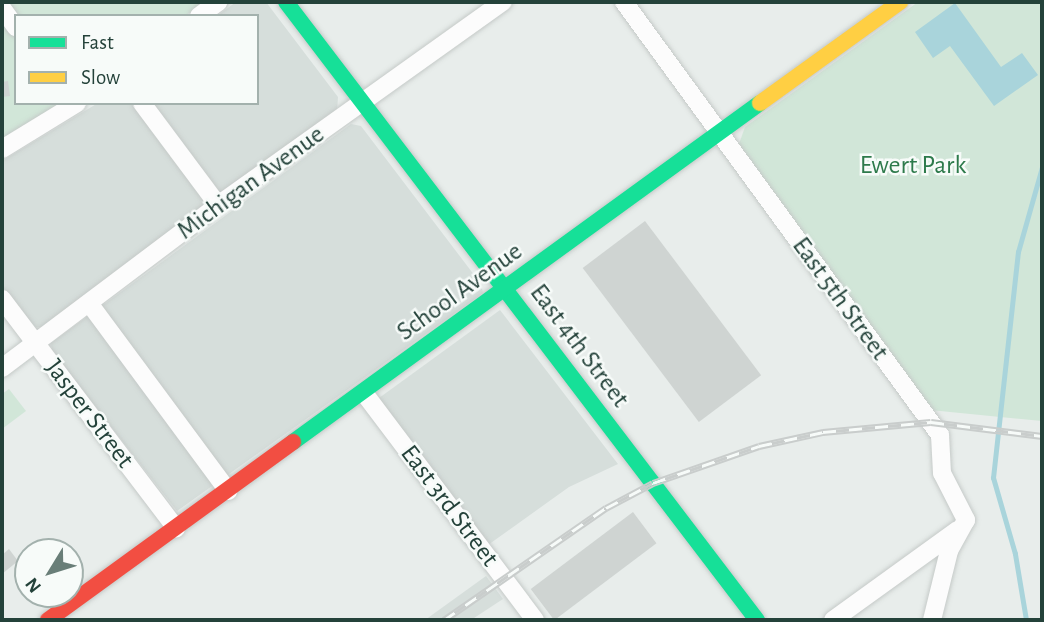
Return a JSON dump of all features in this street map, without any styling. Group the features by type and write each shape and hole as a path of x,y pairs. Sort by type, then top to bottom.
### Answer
{"street":[{"path":"202,14 218,2"},
{"name":"East 4th Street","path":"286,2 757,620"},
{"name":"Michigan Avenue","path":"2,368 218,205 503,2"},
{"name":"East 5th Street","path":"624,2 936,429 942,442 942,473 966,517 963,527"},
{"name":"School Avenue","path":"48,620 900,2"},
{"path":"2,8 14,24"},
{"path":"2,149 73,105"},
{"path":"143,105 218,205"},
{"name":"Jasper Street","path":"2,299 176,528"},
{"path":"89,303 228,491"},
{"name":"East 3rd Street","path":"364,393 535,620"},
{"path":"834,620 963,527"},
{"path":"932,620 949,551 963,527"}],"shaded area":[{"path":"236,2 266,2 338,97 337,111 43,327 33,327 2,286 2,161 95,105 259,105 259,14 220,14"},
{"path":"351,124 361,126 481,284 483,293 177,511 52,351 51,343"},
{"path":"500,310 618,464 569,487 488,545 379,398"},
{"path":"486,576 503,599 471,620 425,620"}],"green space":[{"path":"2,2 204,2 188,14 14,14 14,105 63,105 2,140"},
{"name":"Ewert Park","path":"918,2 1042,2 1042,421 930,410 739,144 745,127"},
{"path":"9,389 26,411 2,429 2,394"}],"water":[{"path":"955,3 1001,67 1022,53 1038,75 994,106 950,46 933,58 915,32"}],"building":[{"path":"8,81 10,96 2,97 2,82"},
{"path":"645,221 761,375 699,422 583,268"},
{"path":"633,512 656,543 554,620 531,589"},
{"path":"9,549 14,556 14,564 2,574 2,555"}],"waterway":[{"path":"1026,620 1015,554 993,478 1018,252 1042,167"}],"railway":[{"path":"444,620 606,508 653,483 759,446 823,432 931,422 1042,436"}],"traffic: fast":[{"path":"286,2 757,620"},
{"path":"293,442 760,103"}],"traffic: slow":[{"path":"760,103 900,2"}],"traffic: jam":[{"path":"48,620 293,442"}]}
